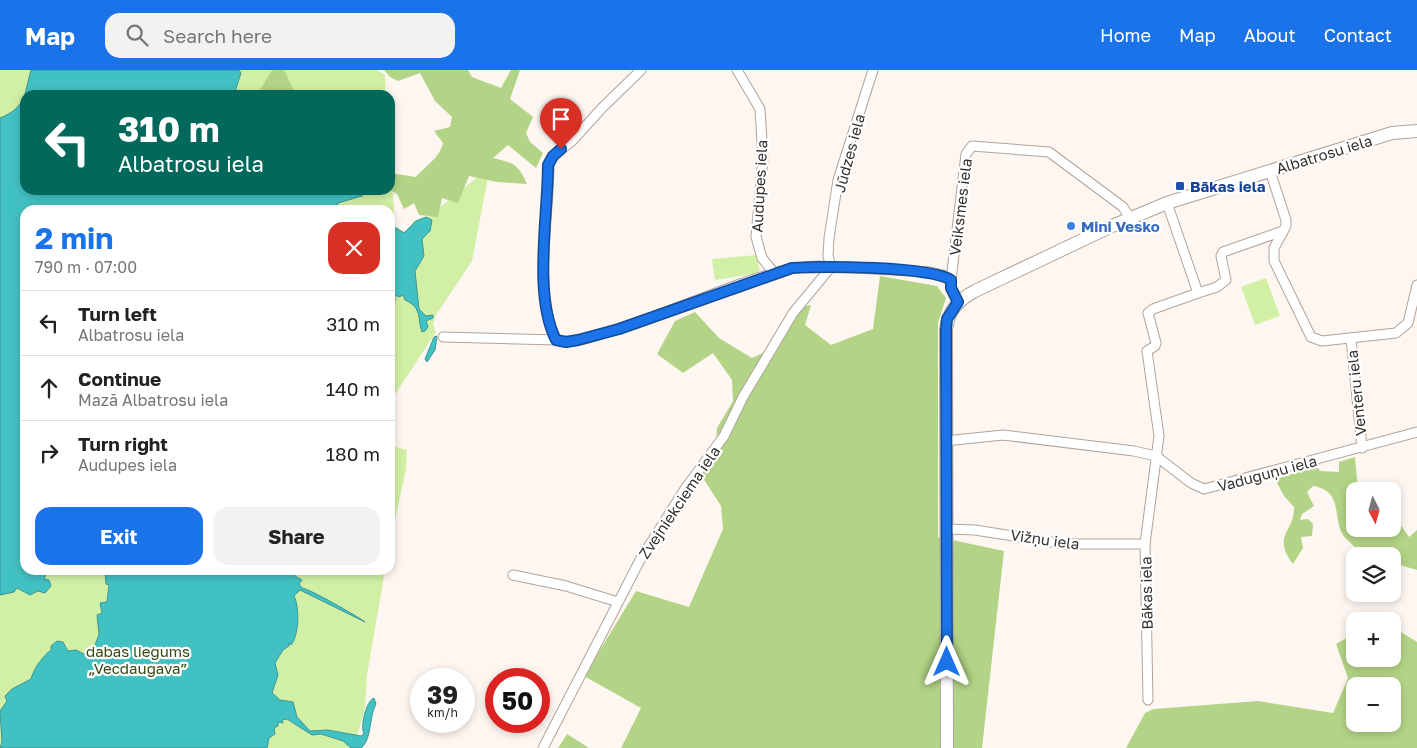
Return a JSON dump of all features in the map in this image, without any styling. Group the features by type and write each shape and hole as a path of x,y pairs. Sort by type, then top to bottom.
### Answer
{"main road":[{"name":"Albatrosu iela","path":"958,302 975,291 1130,218 1167,203 1392,133 1417,131"},
{"path":"948,748 946,330 947,319 958,302"}],"street":[{"path":"556,340 550,328 544,294 548,165 553,156 572,141 641,70"},
{"name":"Audupes iela","path":"737,70 760,109 763,158 756,237 762,258 774,272"},
{"name":"Jūdzes iela","path":"831,267 828,256 829,238 838,180 873,70"},
{"name":"Veiksmes iela","path":"958,302 951,288 951,280 966,154 972,146 1048,152 1123,208 1130,218"},
{"path":"1270,171 1286,220 1286,226 1274,248 1274,260 1311,337 1322,341 1396,333 1408,323 1416,291"},
{"path":"1167,203 1198,293 1223,284 1226,280 1223,252 1283,231"},
{"path":"443,337 572,341 619,329 774,272 792,268 831,267 930,272 943,275 951,280"},
{"name":"Zvejniekciema iela","path":"543,748 640,560 685,489 724,436 743,397 792,313 831,267"},
{"name":"Bākas iela","path":"1148,700 1145,544 1156,456 1158,420 1148,351 1156,343 1148,314 1153,309 1198,293"},
{"name":"Venteru iela","path":"1351,338 1362,448"},
{"name":"Vaduguņu iela","path":"946,441 1003,436 1134,451 1156,456 1191,483 1204,489 1417,432"},
{"name":"Vižņu iela","path":"946,529 975,530 1064,544 1145,544"},
{"path":"513,576 556,584 618,602"}],"green space":[{"name":"dabas liegums „Vecdaugava”","path":"0,70 377,70 385,75 386,90 20,90 20,195 393,195 394,205 20,205 20,575 384,575 367,675 365,708 354,748 0,748"},
{"path":"272,70 284,70 294,90 260,90"},
{"path":"384,70 468,70 472,77 501,88 511,70 520,70 510,99 533,117 526,133 530,142 543,153 536,168 508,145 493,158 506,161 518,168 527,184 497,182 469,176 458,203 442,198 438,217 419,215 414,203 404,209 395,193 395,174 416,177 435,158 441,149 443,143 434,131 450,127 452,117 435,101 420,73 398,81 390,77"},
{"name":"dabas liegums „Vecdaugava”","path":"490,167 472,261 436,315 433,325 436,332 395,394 395,226 403,231 410,230 413,221 429,216"},
{"path":"757,255 760,273 715,280 712,259"},
{"path":"880,276 937,286 946,298 938,323 938,537 1004,551 982,748 621,748 641,708 584,676 636,591 689,607 723,529 721,506 701,475 715,455 717,428 733,401 732,380 713,353 683,373 657,354 675,321 695,312 719,338 752,358 776,347 801,307 811,305 805,325 831,345 873,329"},
{"path":"1266,278 1280,316 1255,325 1241,287"},
{"path":"395,446 407,450 406,469 395,521"},
{"path":"1355,457 1357,482 1346,482 1346,538 1401,538 1401,526 1409,537 1417,530 1417,570 1401,565 1401,547 1355,547 1351,544 1343,535 1340,528 1333,499 1323,489 1313,486 1307,492 1314,506 1302,514 1300,520 1308,519 1313,524 1312,536 1301,537 1303,548 1293,564 1284,546 1284,540 1294,507 1284,496 1275,479 1317,466 1320,471 1339,472 1339,462"},
{"path":"1401,632 1417,642 1417,748 1126,748 1145,713 1154,709 1258,701 1333,713 1346,683 1346,732 1401,732 1401,677 1348,677 1336,644 1346,638 1346,667 1401,667"},
{"path":"567,734 589,748 558,748"}],"water":[{"path":"31,70 239,70 241,73 236,90 26,90"},
{"path":"20,104 20,195 363,195 338,203 337,205 20,205 20,575 46,575 44,579 49,580 51,586 45,593 38,591 30,595 17,588 14,592 0,595 0,118"},
{"path":"426,217 432,220 430,231 422,239 424,256 415,271 419,309 426,316 433,315 433,318 426,321 428,327 422,332 415,307 405,300 403,295 399,297 395,295 395,228 404,233 416,221"},
{"path":"437,336 435,350 427,362 425,359 434,337"},
{"path":"105,575 295,575 302,580 299,584 302,588 365,622 300,590 294,596 298,614 296,635 291,645 288,643 289,646 283,650 275,663 278,675 272,693 280,700 293,702 297,717 310,731 328,730 361,736 364,734 364,714 368,704 374,698 376,704 365,744 361,748 351,748 343,741 321,734 312,735 287,719 282,720 283,723 278,722 278,726 274,728 275,734 269,738 267,748 0,748 2,742 0,711 7,701 5,696 12,689 31,679 39,663 51,650 51,646 57,641 63,642 68,651 76,650 84,654 94,648 99,634 97,615 102,613 100,603 107,602 109,585 106,584"}],"place":[{"name":"Bākas iela","path":"1180,186"},
{"name":"Mini Vesko","path":"1071,226"}],"route":[{"path":"561,149 553,156 548,165 545,243 545,310 550,328 556,340 566,342 578,340 619,329 698,302 774,272 792,268 817,266 930,272 943,275 951,280 951,288 958,302 947,319 946,330 947,662"}]}
